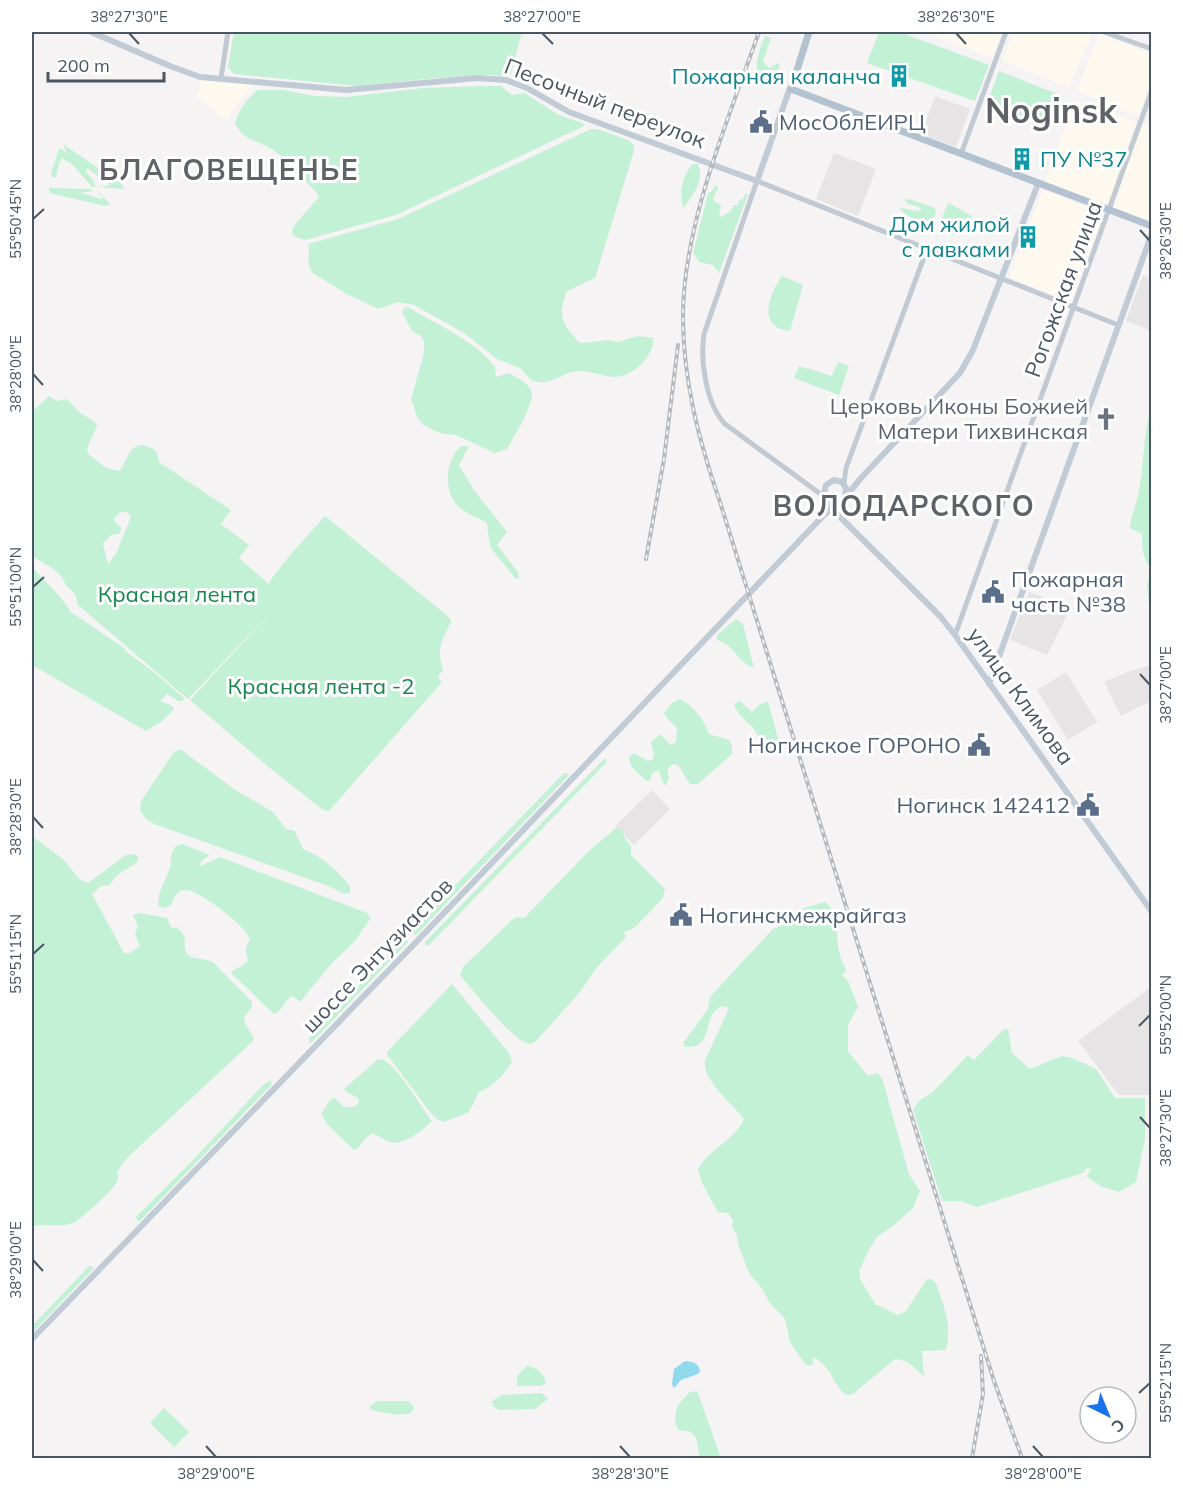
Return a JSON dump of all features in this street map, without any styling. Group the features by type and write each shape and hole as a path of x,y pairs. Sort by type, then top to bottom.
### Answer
{"main road":[{"name":"Песочный переулок","path":"91,32 200,77 346,90 477,78 506,80 527,88 578,116 757,181"},
{"path":"757,181 809,32"},
{"path":"790,88 1152,226"},
{"name":"шоссе Энтузиастов","path":"32,1339 421,937 824,515 843,500 960,373 972,350 1038,184"},
{"path":"990,684 1152,233"},
{"path":"824,515 828,509 828,500 824,490 826,485 834,480 844,484 860,479"},
{"path":"842,518 843,500 847,490 844,484"},
{"path":"828,500 834,502 843,500"},
{"name":"улица Климова","path":"828,500 832,508 955,634 1152,912"}],"street":[{"path":"221,78 228,32"},
{"path":"961,154 1006,32"},
{"path":"1104,32 1152,49"},
{"name":"Рогожская улица","path":"955,634 1109,211 1125,159 1152,90"},
{"path":"828,500 738,434 720,419 712,405 703,358 706,327 757,181 1118,325"},
{"path":"844,484 845,470 927,249"},
{"path":"834,480 845,470"},
{"path":"809,485 818,487 826,485"}],"shaded area":[{"path":"921,32 1002,32 992,58"},
{"path":"1013,32 1093,32 1069,87 1002,61"},
{"path":"1099,33 1151,54 1151,81 1139,116 1077,91"},
{"path":"201,79 252,85 226,120 197,97"},
{"path":"935,96 970,109 956,147 921,134"},
{"path":"1075,99 1136,124 1122,158 1115,189 1108,206 1047,183 1046,179"},
{"path":"1143,125 1151,129 1151,223 1113,209 1121,188 1125,166"},
{"path":"834,153 876,169 858,216 816,199"},
{"path":"1043,190 1105,214 1071,302 1009,277"},
{"path":"1143,275 1151,279 1149,330 1126,321"},
{"path":"1029,592 1069,606 1069,611 1047,655 1010,640"},
{"path":"1151,665 1151,701 1121,716 1104,682"},
{"path":"1066,672 1097,722 1068,740 1037,690"},
{"path":"652,790 670,809 634,845 615,826"},
{"path":"1151,987 1151,1095 1119,1095 1078,1041"}],"green space":[{"path":"234,32 522,32 511,73 506,76 435,78 357,86 234,74 228,67"},
{"path":"879,32 899,32 989,65 975,101 867,63"},
{"path":"765,36 771,38 763,61 769,68 778,63 780,65 772,82 764,80 757,71 758,56"},
{"path":"999,71 1063,96 1051,127 987,103"},
{"path":"501,86 512,95 524,93 559,115 583,123 584,126 396,215 305,240 292,233 293,227 319,197 317,193 279,154 248,138 235,124 243,105 258,90 283,90 315,96 346,97 423,88"},
{"path":"591,129 598,129 630,141 634,146 634,151 595,278 567,291 562,313 565,325 580,343 609,340 618,342 638,336 653,338 653,345 646,358 628,373 614,377 577,371 546,382 532,381 520,368 497,359 464,333 414,305 398,302 378,309 345,293 313,273 309,262 308,244 398,219"},
{"path":"63,144 123,185 124,189 99,187 111,185 87,168 86,172 96,183 91,180 96,187 92,187 73,165 62,158 56,177 52,177 51,173 59,149 61,148 67,154"},
{"path":"693,164 698,164 700,170 699,182 683,208 682,184"},
{"path":"716,185 718,188 713,198 721,205 719,213 721,217 731,211 734,205 738,205 745,194 748,194 719,273 713,265 699,262 693,253 708,193"},
{"path":"49,188 92,189 92,191 81,193 103,198 97,190 110,204 105,206 50,193"},
{"path":"909,199 932,207 936,210 935,216 930,221 926,221 906,215 900,209 921,210 907,203 905,200"},
{"path":"948,203 972,216 971,224 950,237 954,223 942,218"},
{"path":"782,276 803,285 790,331 779,328 769,317 770,301"},
{"path":"408,307 477,349 495,367 496,377 509,373 522,380 530,388 532,396 530,404 507,449 495,453 456,435 433,430 418,419 411,399 424,353 424,341 421,336 412,331 402,312"},
{"path":"838,362 849,366 839,395 794,378 799,366 832,376"},
{"path":"49,396 57,401 67,399 79,412 96,423 97,426 87,453 106,468 120,471 129,453 137,446 142,445 156,451 159,462 231,510 221,524 249,545 239,558 270,585 269,582 290,555 325,516 450,618 451,622 440,650 443,670 438,677 442,682 329,811 323,810 265,764 190,700 276,607 188,699 78,605 75,594 55,570 32,556 32,412","holes":["121,512 127,512 131,517 116,554 108,564 103,544 111,535 119,534 122,528 114,518"]},
{"path":"1151,408 1151,568 1144,556 1142,534 1130,528 1139,492 1146,429"},
{"path":"462,446 469,446 459,465 474,490 507,532 497,545 518,572 519,578 516,579 490,547 487,523 464,511 453,500 448,484 449,466 456,451"},
{"path":"32,567 71,612 124,648 184,698 183,701 178,701 167,694 160,701 171,705 174,709 162,721 146,731 32,665"},
{"path":"1151,568 1151,622 1147,586"},
{"path":"736,619 743,624 754,668 744,662 723,642 717,640 717,635"},
{"path":"680,699 698,714 709,734 729,740 732,754 698,784 690,784 678,765 672,764 667,770 669,777 666,785 659,771 655,771 651,775 651,780 646,781 631,766 629,757 634,753 648,761 653,759 651,742 660,734 671,745 676,742 677,728 664,713 672,703"},
{"path":"740,701 752,712 759,705 768,701 780,746 771,755 762,749 758,735 736,708 734,704"},
{"path":"180,749 234,789 273,812 286,829 295,831 303,849 329,864 339,874 350,886 350,893 345,894 147,820 140,811 141,801 174,752"},
{"path":"604,759 607,760 606,763 426,946 425,942"},
{"path":"564,773 569,774 416,935 412,933 413,929"},
{"path":"616,828 621,829 631,846 631,855 665,889 663,898 634,928 624,932 626,937 598,966 580,992 536,1041 531,1044 527,1043 503,1025 485,1005 460,975 463,967 513,919 524,918 591,849"},
{"path":"32,836 64,860 79,879 88,883 126,855 138,856 138,861 116,877 110,885 101,886 92,894 124,953 130,953 140,946 135,934 138,926 133,915 139,913 167,918 172,929 177,927 185,937 188,955 213,962 252,1002 252,1007 244,1017 254,1040 127,1158 117,1172 118,1178 115,1185 104,1197 73,1223 63,1225 32,1226"},
{"path":"182,844 210,855 200,862 201,866 220,857 367,913 371,918 354,942 332,963 300,1002 293,996 274,1014 231,973 248,961 246,949 250,940 234,920 206,899 189,890 181,890 171,905 164,908 158,906 159,894 170,868 172,852 176,846"},
{"path":"825,902 833,912 835,919 839,952 846,971 842,975 848,981 858,1007 848,1025 848,1051 868,1076 877,1073 882,1078 909,1174 920,1191 913,1208 878,1236 869,1249 859,1272 860,1279 875,1304 898,1315 906,1311 927,1279 932,1279 936,1283 948,1324 946,1350 922,1351 924,1377 908,1362 895,1359 853,1394 847,1395 838,1387 820,1361 813,1357 813,1364 810,1366 805,1364 790,1342 785,1319 769,1302 763,1290 749,1273 737,1235 732,1227 733,1220 728,1213 718,1212 702,1183 698,1169 708,1156 740,1127 744,1119 719,1092 706,1069 705,1061 729,1008 722,1006 715,1011 700,1044 686,1047 683,1043 708,1009 710,997 773,929 790,922 804,908"},
{"path":"404,938 408,942 309,1043 309,1038"},
{"path":"452,984 509,1053 512,1062 502,1076 479,1092 469,1112 444,1122 430,1112 387,1052"},
{"path":"1008,1029 1012,1053 1030,1069 1062,1056 1072,1058 1096,1069 1115,1098 1145,1098 1145,1139 1136,1182 1119,1192 1102,1187 1087,1177 1091,1169 1087,1168 1083,1173 977,1207 960,1201 942,1201 913,1110 919,1101 934,1091 968,1055 974,1060 1003,1030"},
{"path":"382,1059 402,1078 432,1121 418,1133 400,1142 390,1142 372,1133 357,1149 353,1149 328,1125 321,1114 330,1100 335,1098 344,1107 353,1107 358,1104 359,1100 344,1089 377,1060"},
{"path":"270,1080 272,1084 140,1221 137,1221 136,1217"},
{"path":"90,1265 94,1268 32,1333 32,1326"},
{"path":"527,1366 540,1371 546,1383 542,1386 517,1386 517,1376"},
{"path":"697,1391 721,1458 700,1458 696,1438 691,1432 678,1430 675,1418 677,1409 690,1392"},
{"path":"542,1393 548,1399 535,1409 499,1410 493,1406 492,1401 502,1395"},
{"path":"377,1401 409,1401 414,1408 411,1413 398,1415 371,1410 370,1406"},
{"path":"164,1408 189,1432 174,1447 150,1423"}],"water":[{"path":"685,1361 696,1364 700,1371 698,1374 681,1380 674,1388 672,1384 674,1369"}],"railway":[{"path":"759,32 710,172 691,245 685,281 683,316 689,387 712,479 994,1381 1022,1458"},
{"path":"646,559 664,459 678,345"},
{"path":"972,1458 983,1394 981,1356"}],"place":[{"name":"Пожарная каланча","path":"899,76"},
{"name":"МосОблЕИРЦ","path":"761,122"},
{"name":"ПУ №37","path":"1022,159"},
{"name":"Дом жилой с лавками","path":"1028,237"},
{"name":"Церковь Иконы Божией Матери Тихвинская","path":"1106,419"},
{"name":"Пожарная часть №38","path":"993,592"},
{"name":"Ногинское ГОРОНО","path":"979,745"},
{"name":"Ногинск 142412","path":"1088,805"},
{"name":"Ногинскмежрайгаз","path":"681,915"}],"district":[{"name":"Noginsk","path":"1051,110"},
{"name":"БЛАГОВЕЩЕНЬЕ","path":"229,169"},
{"name":"ВОЛОДАРСКОГО","path":"904,505"}],"park label":[{"name":"Красная лента","path":"177,594"},
{"name":"Красная лента -2","path":"321,686"}]}
